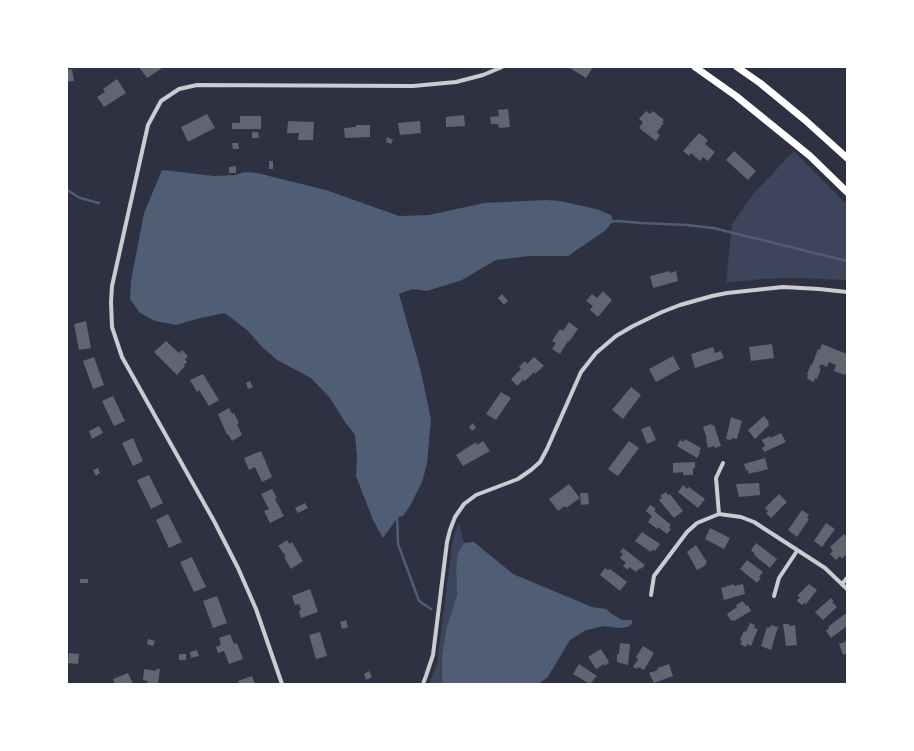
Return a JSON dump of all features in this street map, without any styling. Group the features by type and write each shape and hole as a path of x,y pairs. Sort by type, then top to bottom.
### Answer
{"main road":[{"path":"695,67 736,96 792,141 810,156 847,192"},
{"path":"737,67 760,83 805,120 847,158"}],"street":[{"path":"282,684 256,610 238,568 214,521 122,357 112,327 112,286 140,155 148,125 162,100 179,89 197,85 412,86 456,82 482,75 502,67"},
{"path":"423,684 429,670 433,654 447,542 455,517 464,504 476,495 524,475 540,462 581,372 596,353 616,336 649,318 680,305 712,296 727,293 783,288 819,289 847,292"},
{"path":"720,514 716,478 723,463"},
{"path":"651,595 654,576 687,532 697,523 720,514 741,517 754,522 825,568 847,589"},
{"path":"774,596 779,578 797,550"},
{"path":"842,584 847,578"}],"shaded area":[{"path":"794,151 847,205 847,280 796,278 761,279 726,283 732,224 754,193"},
{"path":"162,170 214,176 235,175 245,172 257,173 326,190 399,216 429,215 484,203 545,200 560,201 596,209 611,215 613,221 606,230 568,256 529,256 496,260 462,280 427,291 413,289 399,294 420,368 431,419 427,464 422,482 410,506 403,516 398,517 383,538 373,520 356,476 357,456 355,435 330,398 311,378 277,360 261,346 248,331 225,313 176,325 155,321 140,313 130,299 131,281 144,213"},
{"path":"459,522 464,543 458,553 456,569 457,595 446,630 442,656 442,684 429,684 437,664 452,545"},
{"path":"474,542 513,574 592,607 606,609 622,620 632,620 632,624 628,627 621,628 604,626 586,630 570,640 547,678 540,684 442,684 442,656 446,630 457,595 456,569 458,553 464,543"}],"building":[{"path":"139,67 164,67 147,78"},
{"path":"568,67 593,67 586,78"},
{"path":"72,69 74,81 67,82 67,70"},
{"path":"117,79 126,93 104,107 97,97 105,92 103,89"},
{"path":"508,109 510,127 499,128 498,124 491,124 490,117 499,116 498,110"},
{"path":"646,111 650,114 653,111 664,120 662,122 664,123 657,132 660,135 656,141 639,128 643,122 639,119"},
{"path":"207,114 215,128 188,142 181,127"},
{"path":"464,115 465,126 446,127 446,117"},
{"path":"240,116 261,116 261,129 232,129 232,123 240,123"},
{"path":"288,121 314,122 313,140 298,140 299,133 287,133"},
{"path":"420,121 421,133 400,135 398,123"},
{"path":"356,125 370,125 370,137 345,138 344,128 356,127"},
{"path":"252,132 258,132 259,138 252,138"},
{"path":"699,133 708,140 705,144 715,152 708,161 703,157 700,161 691,153 689,156 683,151"},
{"path":"387,137 393,140 391,144 386,142"},
{"path":"232,143 238,143 239,149 233,149"},
{"path":"734,151 756,171 748,180 726,160"},
{"path":"269,161 273,161 273,169 269,169"},
{"path":"236,166 236,173 229,173 229,167"},
{"path":"670,271 670,273 676,271 678,281 653,288 650,276"},
{"path":"603,291 612,300 598,317 590,310 593,306 586,301 592,294 597,298"},
{"path":"502,294 508,301 504,305 498,298"},
{"path":"86,321 91,348 79,350 74,324"},
{"path":"569,322 578,329 560,354 552,349 556,343 552,341 560,329 563,331"},
{"path":"166,341 179,353 182,350 188,356 185,359 187,362 184,365 185,366 177,375 154,352"},
{"path":"772,344 774,358 751,361 749,347"},
{"path":"822,344 847,354 847,370 845,375 834,371 836,365 829,362 827,367 821,364 819,368 821,369 817,379 815,378 814,382 807,379 807,374 818,349 820,350"},
{"path":"713,347 715,353 721,351 724,358 695,368 691,354"},
{"path":"673,356 680,369 656,382 649,369"},
{"path":"94,357 104,385 93,389 83,361"},
{"path":"534,357 544,366 535,374 534,372 525,381 523,380 517,386 511,379 521,369 519,367 525,361 527,364"},
{"path":"203,374 219,400 209,406 199,390 197,392 190,380"},
{"path":"250,381 253,387 248,389 246,383"},
{"path":"631,387 641,395 623,419 612,410"},
{"path":"501,392 511,398 496,420 486,414"},
{"path":"113,396 125,421 114,426 102,401"},
{"path":"229,408 232,414 234,413 239,423 237,424 242,435 232,441 228,434 227,435 218,414"},
{"path":"764,416 769,422 769,425 755,439 748,430"},
{"path":"731,417 742,421 737,439 732,438 731,440 726,439"},
{"path":"473,423 476,428 472,431 469,427"},
{"path":"711,424 712,426 714,425 721,446 715,448 714,446 708,448 703,427"},
{"path":"99,426 103,433 92,439 89,431"},
{"path":"650,426 656,440 647,444 641,429"},
{"path":"781,433 786,442 764,452 762,448 765,446 762,440"},
{"path":"133,438 143,461 133,466 122,443"},
{"path":"685,439 701,448 697,458 677,446 680,440 683,442"},
{"path":"483,441 490,451 463,466 456,455 476,442 477,445"},
{"path":"629,441 639,448 618,476 608,469"},
{"path":"261,451 272,477 262,482 255,467 249,470 244,458"},
{"path":"765,458 768,469 749,474 748,470 746,471 744,464"},
{"path":"695,462 693,475 683,475 683,472 673,473 673,463"},
{"path":"98,468 100,473 96,476 93,470"},
{"path":"149,475 163,503 151,509 137,480"},
{"path":"759,483 760,495 739,497 736,484"},
{"path":"569,484 580,498 566,508 565,506 558,511 549,499"},
{"path":"683,485 687,489 689,487 705,499 698,508 678,492"},
{"path":"272,489 277,498 275,499 284,516 270,523 264,511 269,509 261,494"},
{"path":"666,492 668,495 670,494 683,511 674,518 659,500 662,498 660,496"},
{"path":"580,493 588,493 589,504 581,505"},
{"path":"779,494 787,502 771,518 766,513 768,511 765,508"},
{"path":"305,503 308,508 298,513 295,508"},
{"path":"650,505 656,509 654,511 671,525 669,528 671,529 667,534 648,522 652,516 646,511"},
{"path":"802,510 809,515 807,518 809,519 797,537 788,530"},
{"path":"168,514 182,542 169,548 156,520"},
{"path":"826,523 835,529 822,547 814,541"},
{"path":"710,528 730,538 724,549 705,539"},
{"path":"642,532 660,544 655,551 653,549 651,552 635,541"},
{"path":"844,534 847,537 847,553 842,559 840,556 836,560 830,554 833,551 830,547"},
{"path":"287,540 289,544 292,542 303,561 291,569 284,557 286,556 278,546"},
{"path":"756,543 777,559 770,568 754,555 755,554 751,550"},
{"path":"696,545 707,562 705,564 706,565 697,570 687,552"},
{"path":"623,548 645,565 636,572 629,567 628,570 623,566 626,563 620,558 623,554 620,552"},
{"path":"192,557 206,587 194,592 180,562"},
{"path":"747,560 763,572 757,583 740,569"},
{"path":"605,568 608,570 610,569 627,582 620,591 600,575"},
{"path":"80,579 88,579 88,583 80,583"},
{"path":"734,584 734,586 743,584 745,594 724,600 721,588"},
{"path":"809,584 817,590 806,604 804,603 802,605 797,601 800,597 797,596"},
{"path":"310,589 318,612 301,618 299,604 295,605 292,596"},
{"path":"217,596 227,623 213,628 203,601"},
{"path":"831,598 834,601 832,602 837,607 823,620 815,612"},
{"path":"743,601 746,606 748,605 751,611 734,621 731,621 727,614 737,607 736,605"},
{"path":"845,614 847,616 847,626 831,638 826,631 829,626"},
{"path":"346,620 348,627 342,629 340,622"},
{"path":"750,623 755,625 754,628 758,629 751,646 747,644 746,647 740,644 742,641 740,640"},
{"path":"783,624 789,624 789,626 795,625 797,645 786,646"},
{"path":"771,625 778,627 771,650 761,646 767,627 770,628"},
{"path":"320,632 327,656 316,659 309,635"},
{"path":"230,634 234,644 237,643 243,659 229,664 224,651 218,653 216,647 221,645 219,638"},
{"path":"148,639 155,641 153,646 147,644"},
{"path":"847,641 847,653 843,655 839,644"},
{"path":"620,643 630,644 628,665 617,662 617,654 619,654"},
{"path":"643,646 654,653 644,670 638,667 637,669 633,667 638,659 636,657"},
{"path":"601,649 609,662 605,666 604,664 596,669 588,657"},
{"path":"197,650 199,656 191,658 190,652"},
{"path":"69,653 79,654 78,664 68,663"},
{"path":"179,654 186,654 186,660 179,660"},
{"path":"579,664 597,676 590,684 573,674"},
{"path":"669,664 673,676 654,683 649,673 658,670 657,668"},
{"path":"144,669 156,671 156,669 160,669 158,684 147,683 148,681 143,680"},
{"path":"369,671 372,677 366,680 364,674"},
{"path":"128,673 133,684 115,684 113,679"},
{"path":"252,676 255,684 239,684 238,681"}],"waterway":[{"path":"67,190 80,198 99,203"},
{"path":"610,222 617,221 687,225 713,228 847,261"},
{"path":"397,515 398,544 419,601 431,609"}]}
